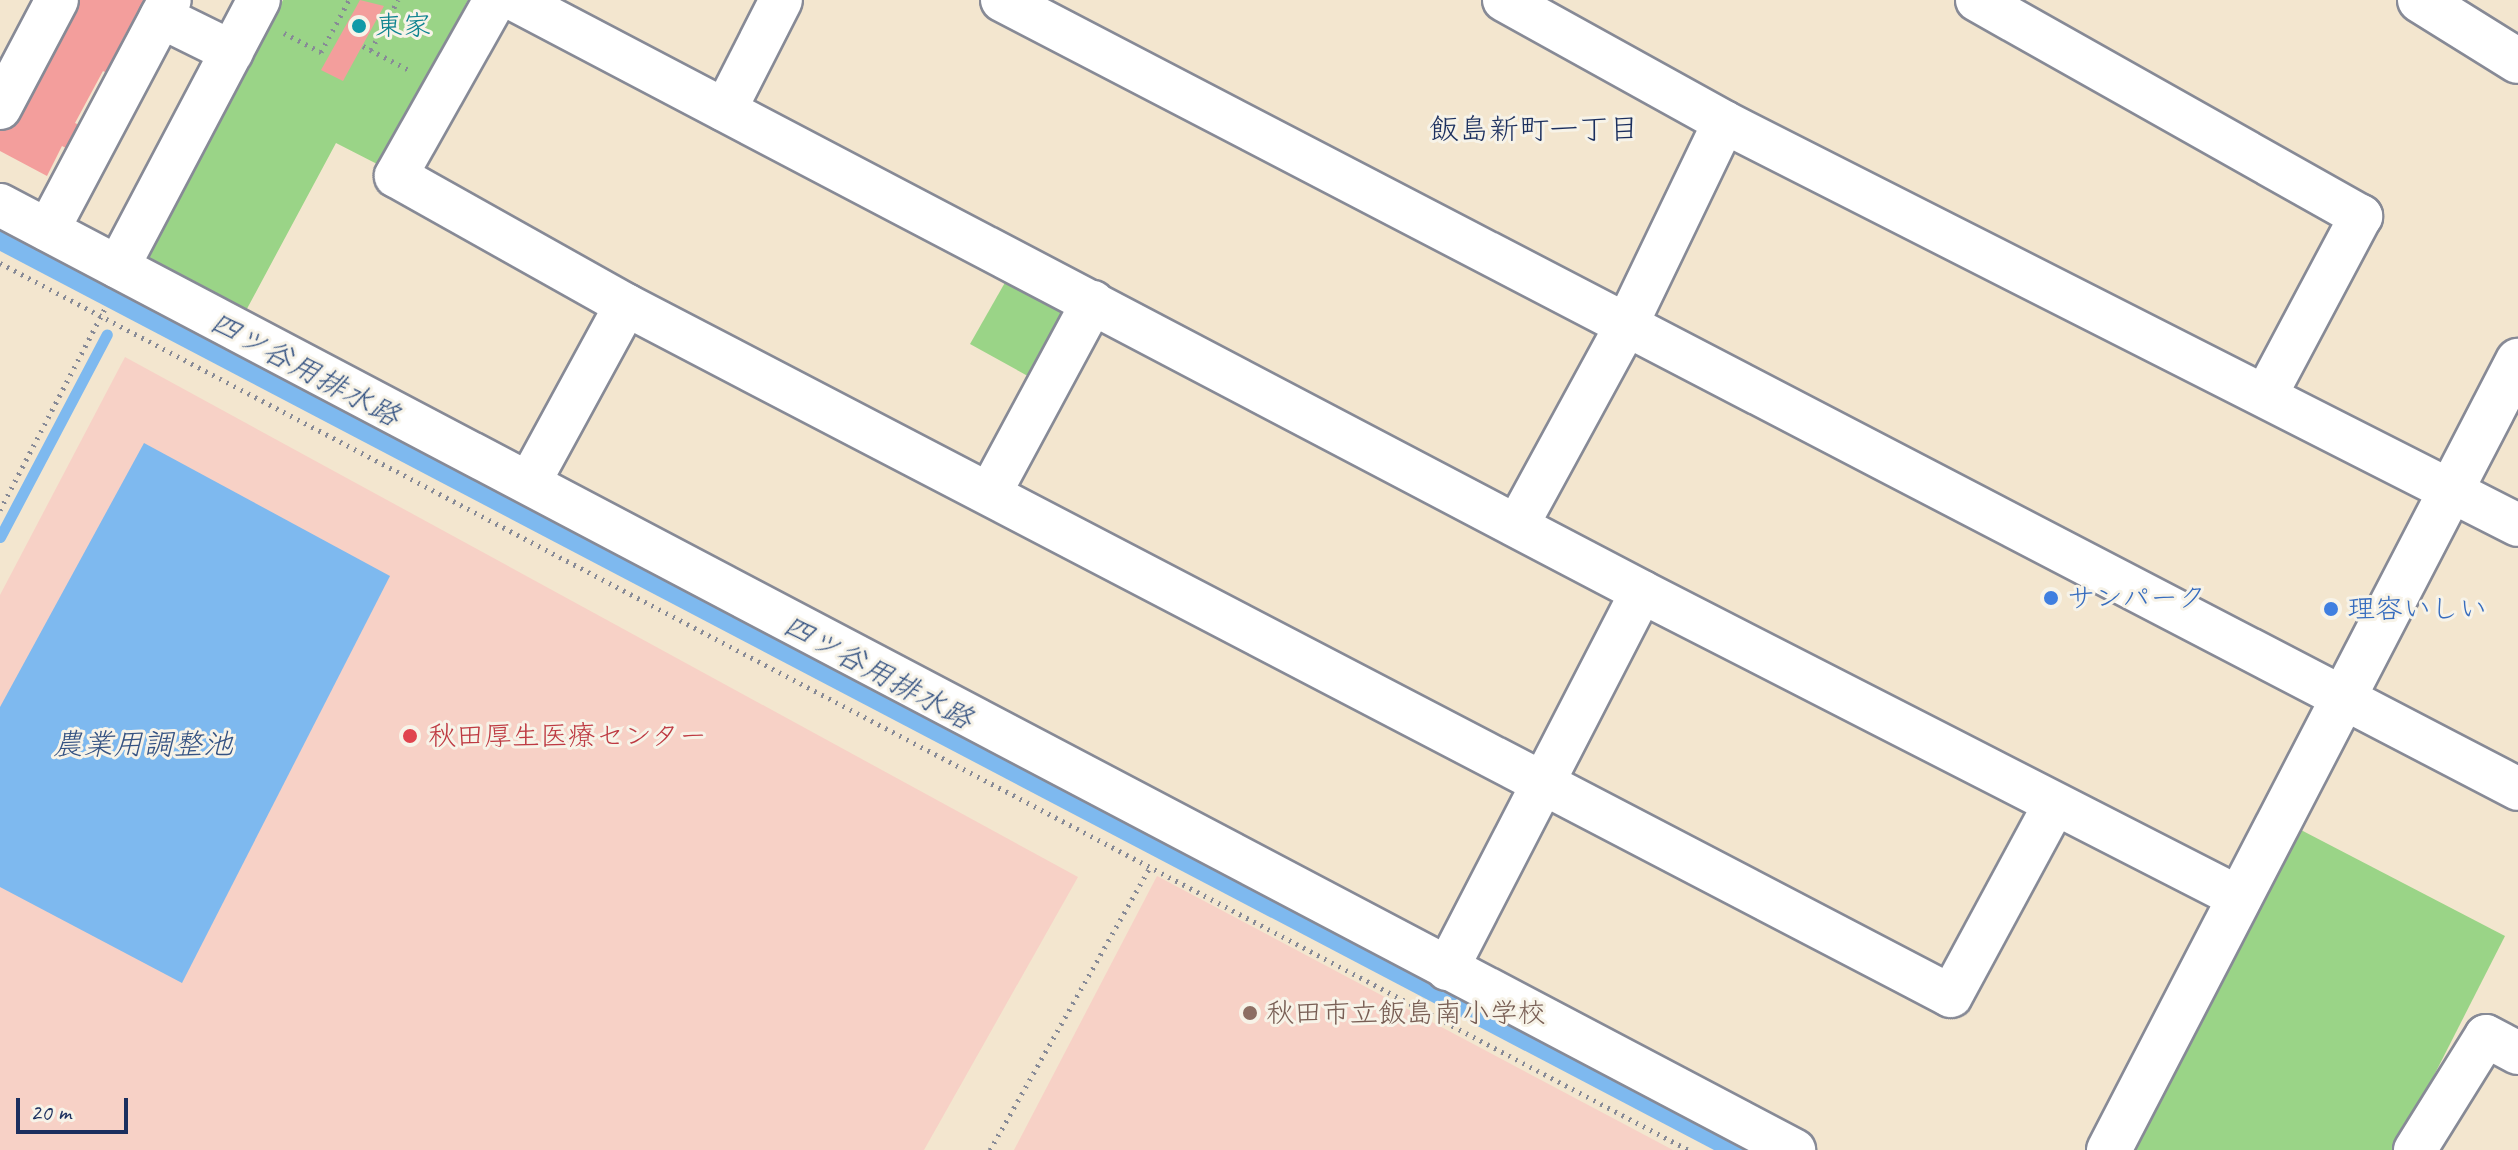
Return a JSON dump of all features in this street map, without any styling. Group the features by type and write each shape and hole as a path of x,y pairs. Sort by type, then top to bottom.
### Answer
{"street":[{"path":"0,108 57,0"},
{"path":"118,267 259,0"},
{"path":"495,0 396,176 626,305 1951,996 2055,804"},
{"path":"515,0 1518,524 1642,592 2240,898"},
{"path":"725,110 781,0"},
{"path":"1002,0 2518,789"},
{"path":"1504,0 1724,122 2267,393 2518,525"},
{"path":"1977,0 2361,216 2267,393"},
{"path":"2420,0 2518,61"},
{"path":"48,230 165,9 232,52"},
{"path":"1518,524 1627,324 1724,122"},
{"path":"0,205 530,481 1794,1150"},
{"path":"990,493 1093,302"},
{"path":"530,481 626,305"},
{"path":"2109,1150 2518,361"},
{"path":"1447,969 1542,780 1642,592"},
{"path":"2415,1150 2486,1036 2518,1053"}],"path":[{"path":"321,52 349,0"},
{"path":"371,50 398,0"},
{"path":"363,46 445,89"},
{"path":"0,263 1689,1150"},
{"path":"0,510 102,314"},
{"path":"990,1150 1151,865"}],"shaded area":[{"name":"秋田厚生医療センター","path":"125,357 1078,877 924,1150 0,1150 0,595"},
{"name":"秋田市立飯島南小学校","path":"1157,876 1673,1150 1014,1150"}],"green space":[{"path":"283,0 468,0 379,165 336,143 242,318 142,264"},
{"path":"1011,272 1062,302 1069,321 1035,380 970,344"},
{"path":"2301,830 2505,936 2396,1150 2133,1150"}],"water":[{"name":"四ツ谷用排水路","path":"0,220 1757,1150 1714,1150 0,251"},
{"name":"農業用調整池","path":"144,443 390,576 182,983 0,887 0,707"}],"building":[{"path":"66,0 165,0 159,11 142,3 120,44 129,48 114,77 103,71 75,123 91,131 78,154 62,146 47,176 0,151 0,120 13,127"},
{"name":"東家","path":"360,0 384,6 343,81 321,70"}],"waterway":[{"path":"0,537 107,334"}],"place":[{"name":"東家","path":"359,26"},
{"name":"サンパーク","path":"2051,598"},
{"name":"理容いしい","path":"2331,609"},
{"name":"秋田厚生医療センター","path":"410,736"},
{"name":"秋田市立飯島南小学校","path":"1250,1013"}],"district":[{"name":"飯島新町一丁目","path":"1534,129"}]}
